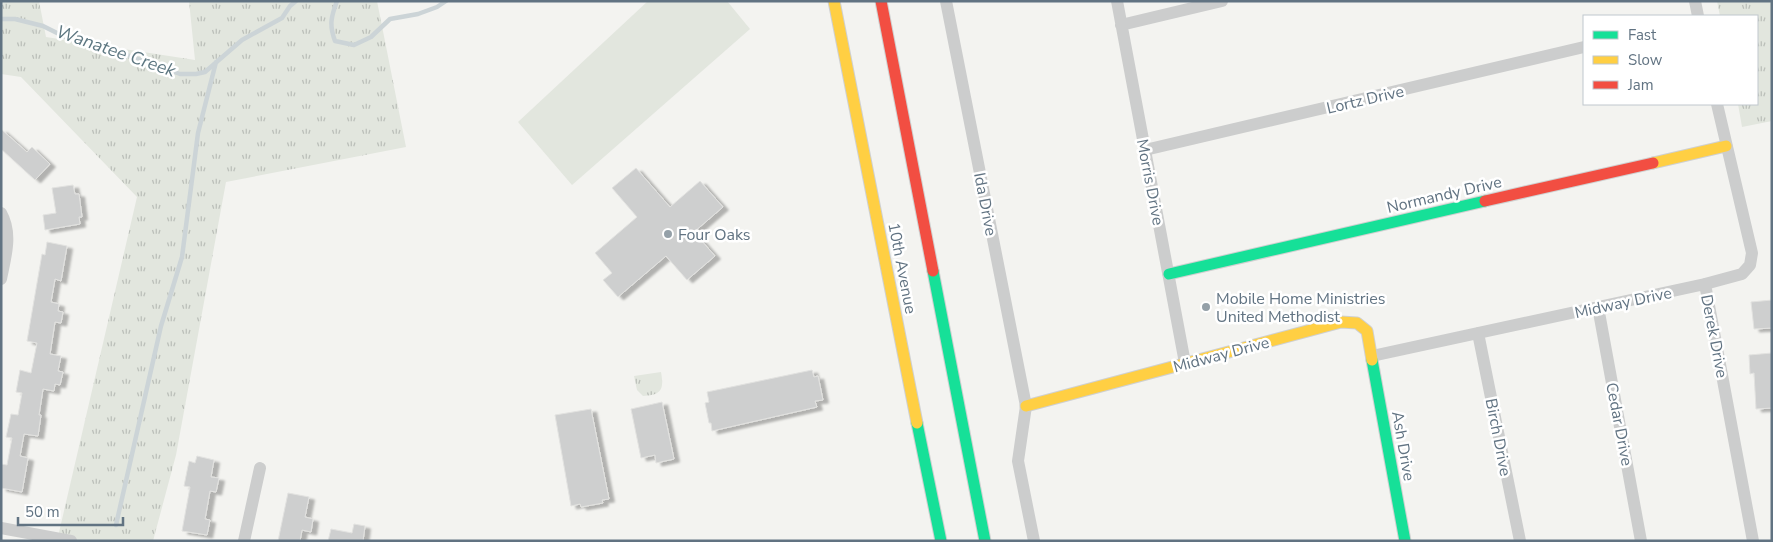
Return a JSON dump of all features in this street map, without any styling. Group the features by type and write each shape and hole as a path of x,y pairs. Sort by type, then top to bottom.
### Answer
{"street":[{"name":"10th Avenue","path":"834,1 941,541"},
{"name":"10th Avenue","path":"881,1 985,541"},
{"name":"Ida Drive","path":"946,1 1026,406"},
{"name":"Morris Drive","path":"1117,1 1185,363"},
{"path":"1121,25 1222,1"},
{"path":"1695,1 1698,15"},
{"name":"Lortz Drive","path":"1145,150 1583,47"},
{"name":"Derek Drive","path":"1717,105 1752,253 1750,264 1742,274 1705,284 1753,541"},
{"name":"Normandy Drive","path":"1169,274 1726,146"},
{"path":"1,213 4,218 8,243 1,279"},
{"name":"Midway Drive","path":"1026,406 1341,322 1357,323 1367,331 1372,356 1705,284"},
{"name":"Cedar Drive","path":"1598,307 1641,541"},
{"name":"Birch Drive","path":"1478,333 1520,541"},
{"name":"Ash Drive","path":"1372,356 1405,541"},
{"path":"1026,406 1018,461 1034,541"},
{"path":"244,541 260,468"},
{"path":"1,528 71,541"}],"green space":[{"path":"1,1 39,1 46,37 195,60 189,1 377,1 406,147 226,182 176,455 153,541 57,541 137,197 21,77 1,74"},
{"path":"648,1 727,1 750,29 572,185 518,122"},
{"path":"1717,1 1772,1 1772,121 1742,127 1738,105 1758,105 1758,15 1720,15"},
{"path":"661,372 662,387 658,392 643,396 637,390 634,376"}],"building":[{"path":"1,129 27,152 32,147 50,164 35,180 1,149"},
{"name":"Four Oaks","path":"636,168 670,207 700,181 723,207 694,232 715,256 687,280 666,256 618,297 603,280 612,273 595,253 637,217 612,188"},
{"path":"73,185 75,194 79,194 82,217 79,217 80,224 45,230 43,215 56,213 52,188"},
{"path":"47,242 67,246 61,281 55,279 51,302 59,304 58,311 63,312 61,323 55,322 50,354 61,356 58,371 63,372 60,385 55,384 54,391 43,389 38,436 24,434 20,456 28,458 22,492 1,488 1,464 7,465 12,438 6,437 11,414 18,415 22,393 16,392 20,370 31,373 37,343 27,341 42,254 45,255"},
{"path":"1772,300 1772,328 1754,329 1751,302"},
{"path":"1772,353 1772,408 1756,409 1754,373 1750,374 1749,355"},
{"path":"812,370 814,377 818,376 823,400 815,401 817,407 712,431 705,403 709,402 707,392"},
{"path":"662,402 674,459 656,463 655,455 641,458 631,409"},
{"path":"591,409 609,499 602,500 603,503 581,507 580,504 571,506 555,415"},
{"path":"197,456 214,460 211,477 219,478 216,492 210,491 205,519 210,520 207,535 182,531 190,487 184,486 189,461 195,463"},
{"path":"288,493 309,497 305,517 313,519 311,532 302,530 300,541 278,541"},
{"path":"354,524 365,526 363,541 328,541 331,529 352,533"}],"waterway":[{"name":"Wanatee Creek","path":"1,19 15,19 43,26 67,38 116,51 180,74 196,74 205,72 242,40 282,18 296,1"},
{"name":"Wanatee Creek","path":"337,1 332,21 335,41 354,45 371,37 390,19 418,14 437,7 446,1"},
{"path":"116,525 161,326 182,257 198,133 216,62"}],"traffic: fast":[{"path":"1169,274 1485,201"},
{"path":"933,271 985,541"},
{"path":"1372,360 1405,541"},
{"path":"917,423 941,541"}],"traffic: slow":[{"path":"834,1 917,423"},
{"path":"1653,163 1726,146"},
{"path":"1026,406 1341,322 1357,323 1367,331 1372,360"}],"traffic: jam":[{"path":"881,1 933,271"},
{"path":"1485,201 1653,163"}],"place":[{"name":"Four Oaks","path":"668,234"},
{"name":"Mobile Home Ministries United Methodist","path":"1206,307"}]}
